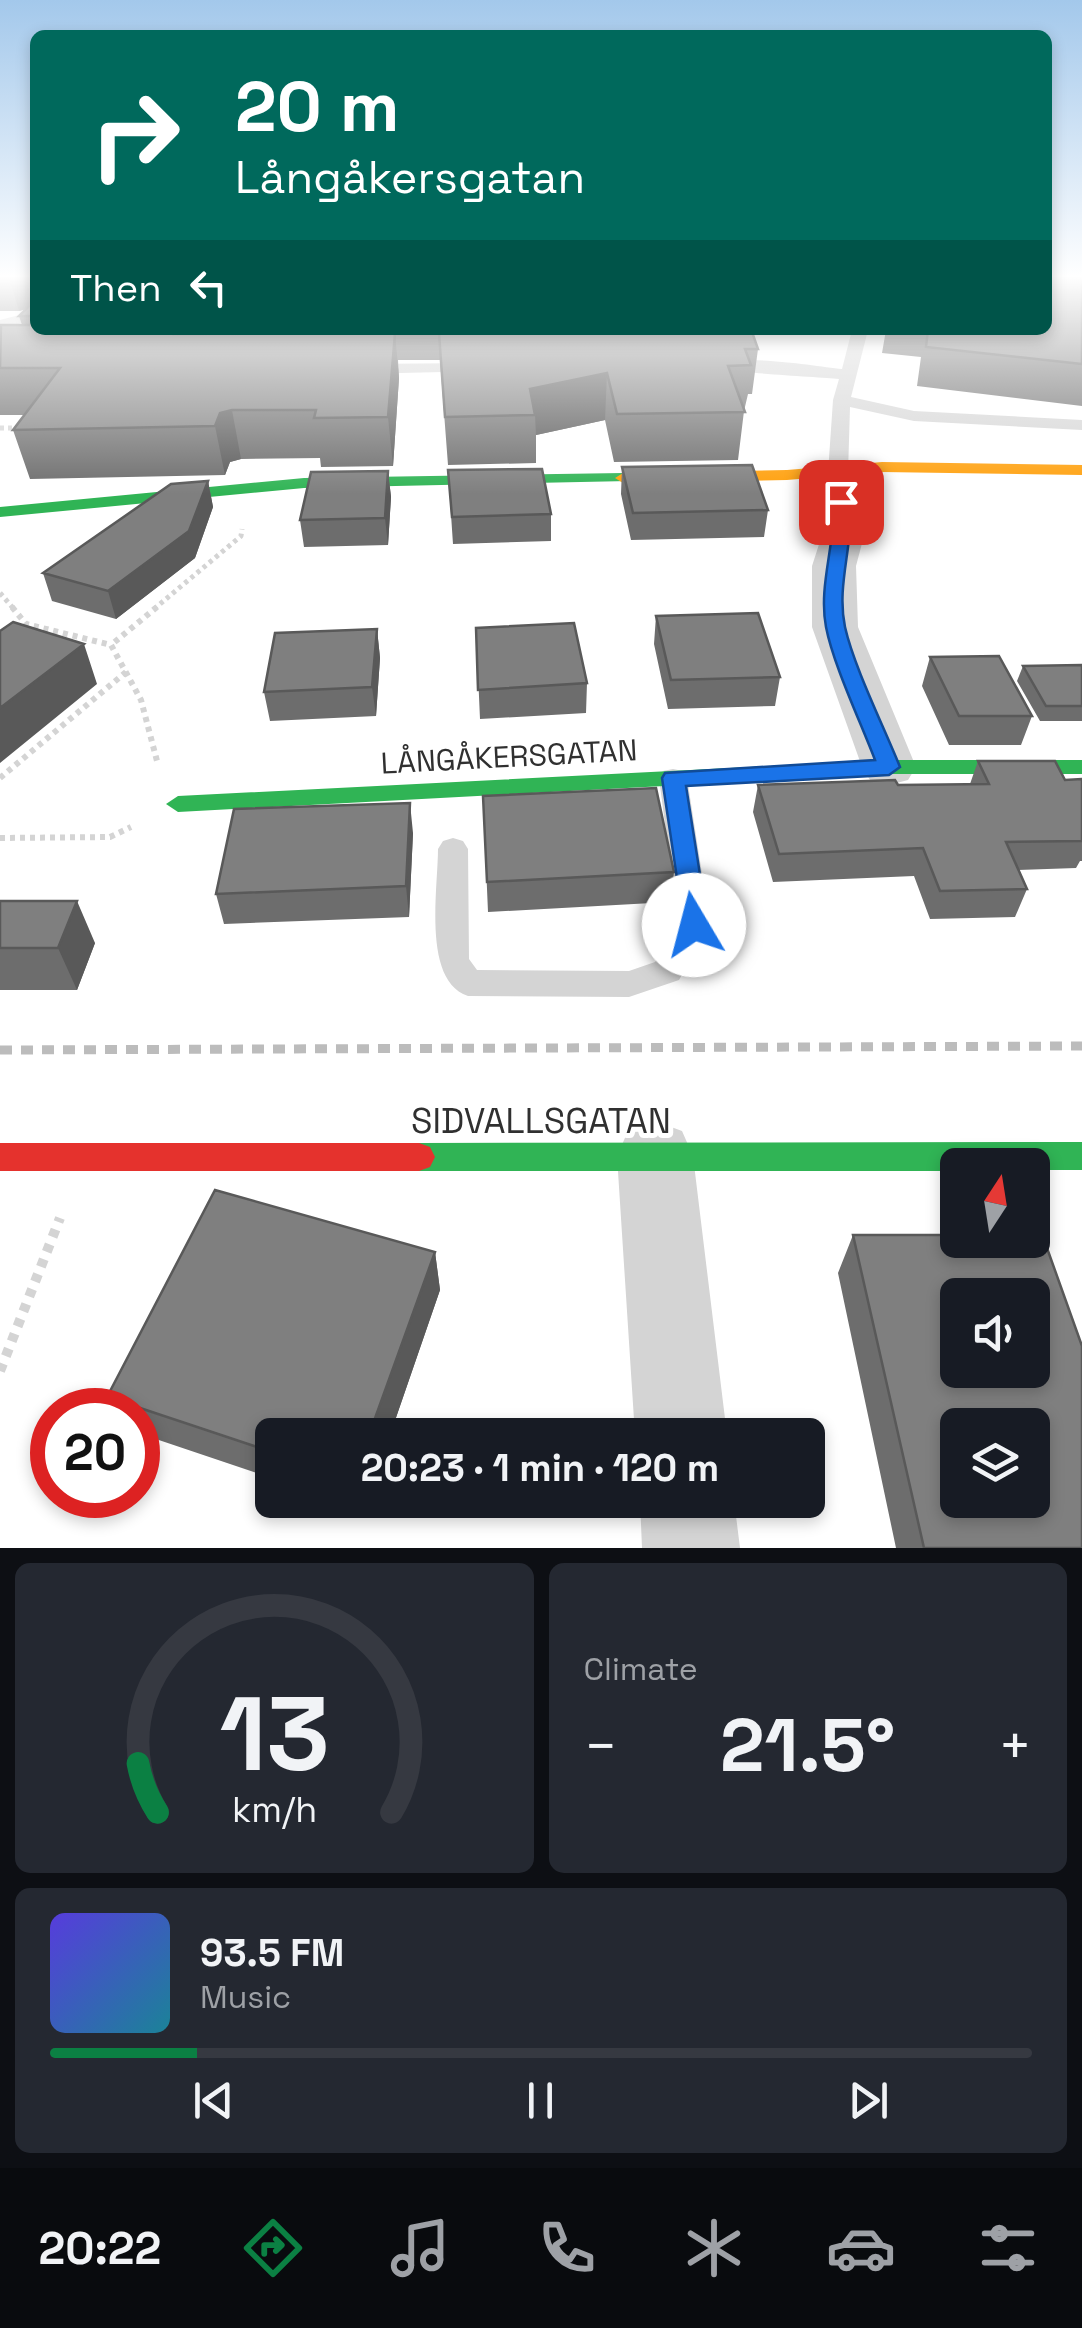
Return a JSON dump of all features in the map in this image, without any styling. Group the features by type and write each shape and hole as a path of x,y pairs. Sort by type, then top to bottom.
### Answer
{"street":[{"path":"0,512 248,487 838,472 882,467 1082,470"},
{"path":"838,472 844,532 834,566 835,627 889,767"},
{"name":"LÅNGÅKERSGATAN","path":"178,804 889,767 1082,767"},
{"name":"SIDVALLSGATAN","path":"0,1156 1082,1156"},
{"path":"656,1156 679,1418"},
{"path":"688,1518 691,1548"}],"lane":[{"path":"838,472 842,400 855,349"},
{"path":"698,368 775,367 848,375"},
{"path":"340,369 500,368"},
{"path":"842,400 914,416 1082,425"},
{"path":"453,849 454,961 468,984 630,984 667,971 694,925 673,778"}],"path":[{"path":"0,428 35,428"},
{"path":"111,646 241,536 248,487"},
{"path":"0,593 26,624 111,646 141,700 161,787 178,804 110,837 0,838"},
{"path":"0,778 126,672"},
{"path":"0,1370 46,1261 82,1156"}],"building":[{"path":"0,349 394,349 388,417 314,418 316,410 232,410 220,413 215,426 13,430 60,368 0,368"},
{"path":"440,349 745,349 751,365 728,366 745,412 617,414 607,373 530,389 535,415 445,417"},
{"path":"947,349 1082,349 1082,364"},
{"path":"752,465 768,510 633,513 622,467"},
{"path":"542,469 551,514 452,517 448,470"},
{"path":"388,471 385,518 300,520 311,472"},
{"path":"208,481 189,531 108,591 43,573 171,484"},
{"path":"758,613 780,677 671,680 656,616"},
{"path":"13,622 84,644 0,708 0,631"},
{"path":"574,623 587,683 478,690 476,628"},
{"path":"377,629 372,687 264,692 275,633"},
{"path":"999,656 1032,716 959,716 930,657"},
{"path":"1082,665 1082,706 1046,706 1023,666"},
{"path":"978,761 1055,761 1065,780 1082,779 1082,841 1006,842 1027,889 940,891 923,848 779,854 758,785 895,780 898,785 989,784"},
{"path":"656,788 674,872 487,882 483,796"},
{"path":"410,803 406,886 216,894 234,809"},
{"path":"0,901 77,901 58,948 0,948"},
{"path":"215,1190 435,1252 375,1418 255,1418 255,1446 160,1415 160,1388 112,1388"},
{"path":"853,1235 940,1235 940,1258 1050,1256 1082,1346 1082,1548 924,1548"}],"railway":[{"path":"0,1050 1082,1046"}],"traffic: fast":[{"path":"0,512 304,483 623,478"},
{"path":"178,804 889,767 1082,767"},
{"path":"419,1157 1082,1156"}],"traffic: slow":[{"path":"623,478 787,475 882,467 1082,470"}],"traffic: jam":[{"path":"0,1157 419,1157"}],"route":[{"path":"694,925 673,778 889,767 835,627 834,566 844,532 841,502"}]}
